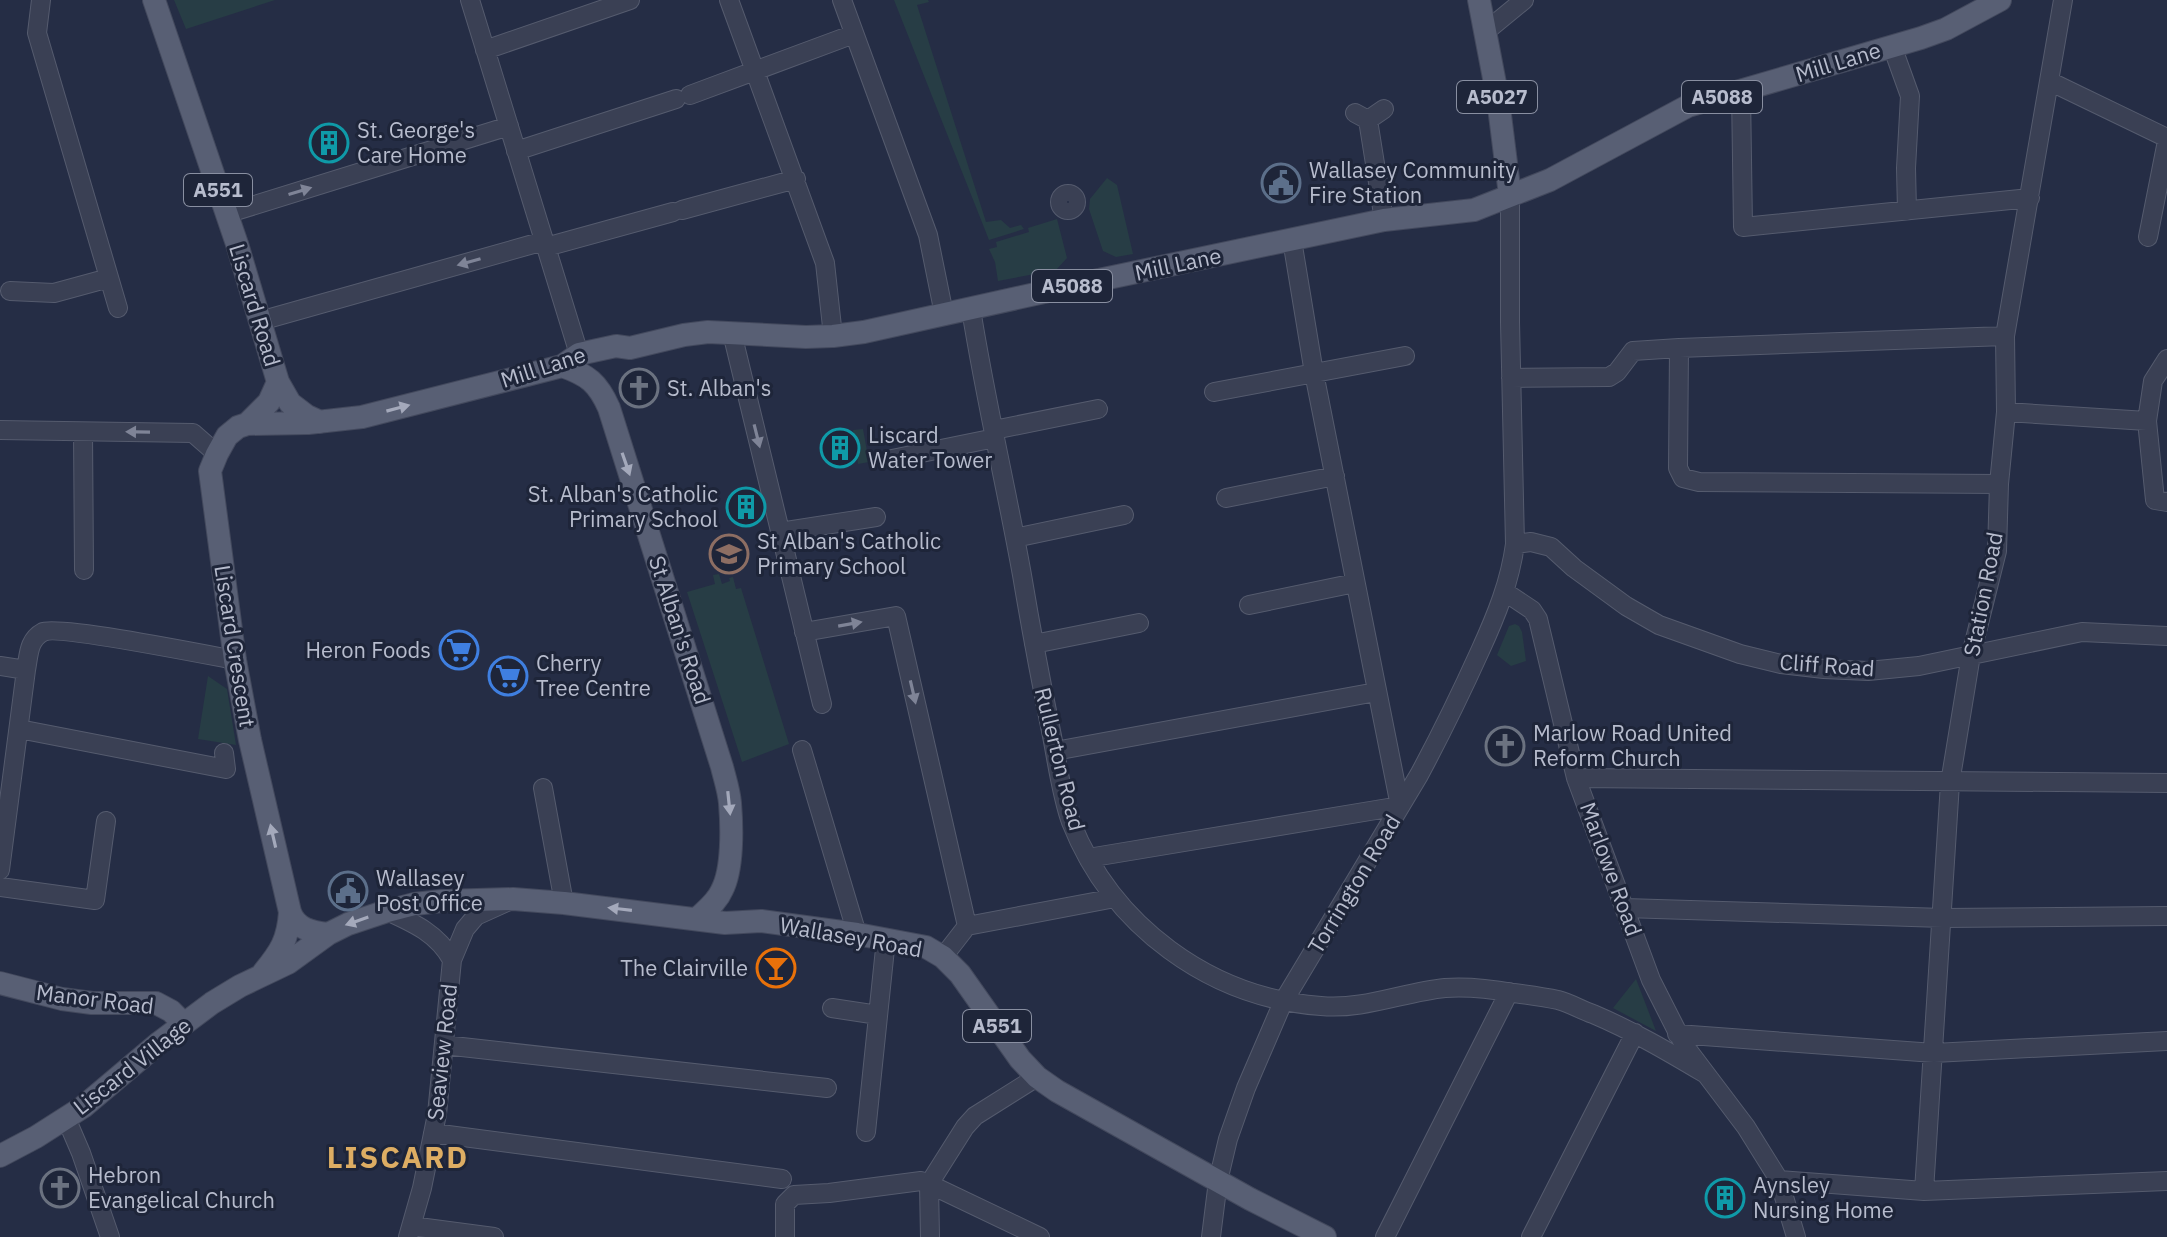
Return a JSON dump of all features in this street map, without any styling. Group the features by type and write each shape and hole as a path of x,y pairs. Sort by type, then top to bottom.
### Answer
{"main road":[{"name":"Liscard Road","path":"154,0 237,244 278,382 290,403 321,422"},
{"name":"A5027","path":"1479,0 1498,99 1510,195"},
{"name":"Mill Lane","path":"247,424 321,422 362,417 616,346 630,348 684,335 708,332 833,336 864,332 1384,220 1474,210 1550,180 1688,106 1946,29 2000,0"},
{"path":"570,360 601,390 607,367 630,348"},
{"name":"Liscard Road","path":"247,424 269,402 278,382"},
{"name":"St Alban's Road","path":"601,390 722,767 730,803 731,839 723,890 698,918"},
{"path":"217,454 227,436 247,424"},
{"name":"Liscard Crescent","path":"217,454 210,471 235,660 250,740 290,912"},
{"name":"St Alban's Road","path":"727,875 733,903 739,911 761,921"},
{"name":"Wallasey Road","path":"328,934 348,924 414,904 513,899 725,923 761,921 926,947 943,957 960,974 1020,1059 1037,1077 1218,1181 1325,1237"},
{"path":"290,912 293,920 304,929 328,934"},
{"name":"Liscard Village","path":"263,974 278,956 288,936 290,912"},
{"name":"Liscard Village","path":"0,1156 83,1107 212,1003 288,963 328,934"},
{"name":"Manor Road","path":"0,983 62,999 92,1003 156,1003 171,1011 184,1024"}],"street":[{"path":"41,0 37,33 118,308"},
{"path":"470,0 545,244 570,360"},
{"path":"485,50 630,0"},
{"path":"729,0 825,263 833,336"},
{"path":"842,0 928,235 944,314"},
{"path":"1485,32 1524,0"},
{"name":"Station Road","path":"1924,1191 1950,783 1971,655 1997,551 2006,412 2005,336 2063,0"},
{"path":"516,151 683,97 854,34"},
{"path":"1892,46 1910,96 1907,211"},
{"path":"2051,82 2165,133 2148,237"},
{"path":"1741,92 1743,227 2030,198"},
{"path":"1384,109 1362,117 1384,220"},
{"path":"226,214 509,126"},
{"path":"260,321 796,179"},
{"path":"1505,592 1515,544 1510,195"},
{"path":"1088,858 1400,806 1314,373 1292,240"},
{"path":"10,291 54,293 109,278"},
{"name":"Rullerton Road","path":"971,309 1070,819 1088,858 1127,913 1182,959 1220,981 1283,1002 1324,1007 1355,1005 1420,990 1483,987 1560,1000 1635,1033 1704,1073"},
{"path":"732,333 822,704"},
{"path":"1511,378 1609,377 1617,372 1633,351 2005,336"},
{"path":"1679,348 1678,468 1683,478 1699,482 1999,484"},
{"path":"1214,392 1405,356"},
{"path":"2136,498 2161,501 2147,421 2153,381 2167,359"},
{"path":"892,459 1098,409"},
{"path":"2006,412 2147,421"},
{"path":"0,430 193,433 217,454"},
{"path":"83,432 84,570"},
{"path":"1226,498 1335,476"},
{"path":"1015,538 1124,515"},
{"path":"780,532 876,517"},
{"name":"Cliff Road","path":"1515,544 1531,542 1551,547 1626,606 1659,625 1740,654 1781,664 1868,671 1919,666 2082,632 2167,636"},
{"path":"1249,605 1355,583"},
{"name":"Marlowe Road","path":"1505,592 1532,610 1538,619 1576,778 1651,980 1677,1034 1746,1127 1779,1180 1796,1237"},
{"name":"Torrington Road","path":"1211,1237 1218,1181 1228,1139 1283,1002 1419,775 1461,695 1505,592"},
{"path":"804,632 896,616 967,926"},
{"path":"1034,644 1139,623"},
{"path":"1,861 26,670 31,643 39,635 48,630 80,633 235,660"},
{"path":"0,666 26,670"},
{"path":"1055,751 1376,692"},
{"path":"19,729 226,769 224,753"},
{"path":"802,750 857,934"},
{"path":"1576,778 2167,783"},
{"path":"543,788 564,903"},
{"path":"0,887 95,900 106,821"},
{"path":"943,957 967,926 1115,898"},
{"name":"Seaview Road","path":"410,1231 437,1114 452,960 465,929 476,916 513,899"},
{"path":"1625,908 1943,918 2167,916"},
{"name":"Seaview Road","path":"387,911 422,927 445,947 452,960"},
{"path":"866,1132 886,939"},
{"path":"1385,1237 1509,992"},
{"path":"832,1008 878,1015"},
{"path":"1531,1237 1635,1033"},
{"path":"1677,1034 1934,1053 2167,1041"},
{"path":"444,1045 827,1088"},
{"path":"930,1237 929,1184 965,1127 975,1116 1037,1077"},
{"path":"66,1118 110,1237"},
{"path":"433,1133 776,1189 794,1195 921,1181 1030,1235"},
{"path":"1779,1180 1924,1191 2167,1181"},
{"path":"776,1189 785,1237"},
{"path":"410,1231 494,1237"}],"shaded area":[{"path":"174,0 275,0 186,29"},
{"path":"894,0 929,2 917,5 986,222 1001,220 1010,228 1021,225 1024,229 989,240"},
{"path":"1107,178 1117,185 1133,254 1116,257 1103,251 1089,209 1090,199"},
{"path":"1057,219 1067,258 1056,270 998,281 989,249 997,247 996,242"},
{"path":"863,429 869,462 858,464 853,430"},
{"path":"719,574 722,584 733,577 736,589 741,588 789,744 742,762 687,592 715,584 713,575"},
{"path":"1515,624 1522,632 1526,661 1511,666 1497,655 1509,626"},
{"path":"208,676 227,689 236,745 198,739"},
{"path":"1636,979 1656,1031 1613,1008"}],"place":[{"name":"St. George's Care Home","path":"329,143"},
{"name":"Wallasey Community Fire Station","path":"1281,183"},
{"name":"St. Alban's","path":"639,388"},
{"name":"Liscard Water Tower","path":"840,448"},
{"name":"St. Alban's Catholic Primary School","path":"746,507"},
{"name":"St Alban's Catholic Primary School","path":"729,554"},
{"name":"Heron Foods","path":"459,650"},
{"name":"Cherry Tree Centre","path":"508,676"},
{"name":"Marlow Road United Reform Church","path":"1505,746"},
{"name":"Wallasey Post Office","path":"348,891"},
{"name":"The Clairville","path":"776,968"},
{"name":"Hebron Evangelical Church","path":"60,1188"},
{"name":"Aynsley Nursing Home","path":"1725,1198"}],"district":[{"name":"LISCARD","path":"398,1158"}]}
